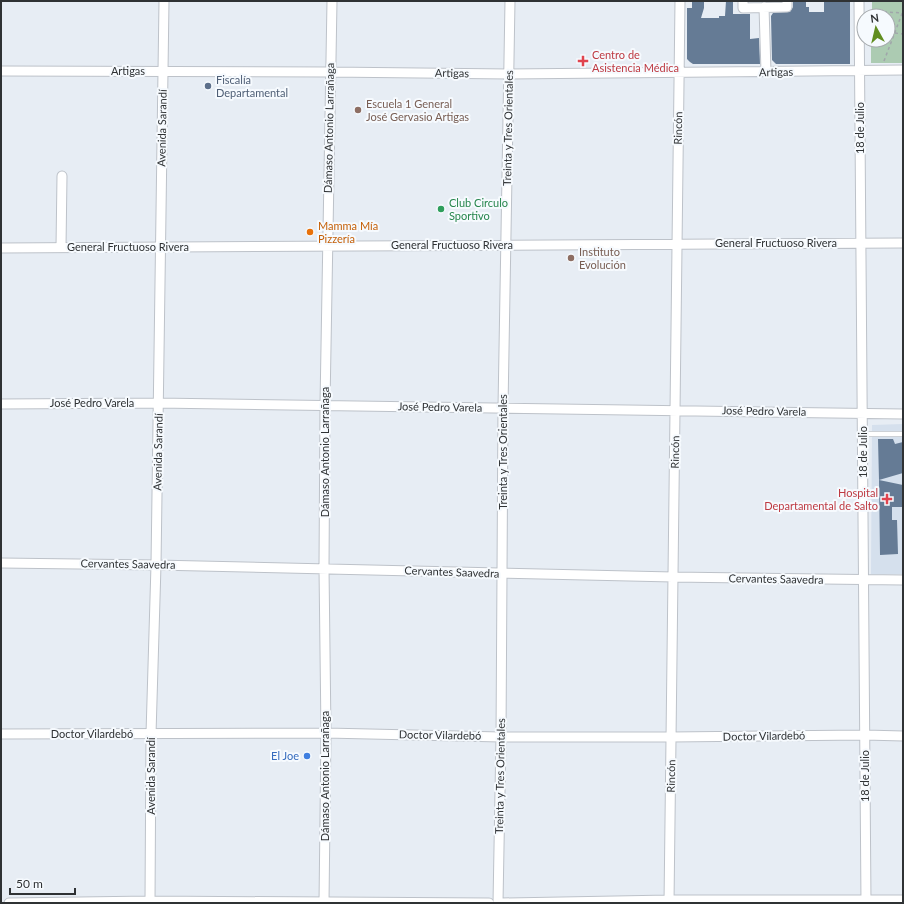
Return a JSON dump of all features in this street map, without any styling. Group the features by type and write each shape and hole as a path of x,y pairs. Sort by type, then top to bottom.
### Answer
{"street":[{"name":"Avenida Sarandí","path":"150,902 151,734 156,564 164,1"},
{"name":"Dámaso Antonio Larrañaga","path":"324,902 326,733 324,568 325,405 332,1"},
{"name":"Treinta y Tres Orientales","path":"498,903 501,736 503,408 510,1"},
{"name":"Rincón","path":"670,902 680,1"},
{"path":"743,1 743,8 787,7 787,1"},
{"name":"18 de Julio","path":"859,1 866,901"},
{"path":"764,7 766,72"},
{"name":"Artigas","path":"1,71 509,74 903,70"},
{"path":"62,176 62,247"},
{"name":"General Fructuoso Rivera","path":"1,248 903,243"},
{"name":"José Pedro Varela","path":"1,404 158,403 903,414"},
{"name":"Cervantes Saavedra","path":"1,563 156,564 502,574 903,580"},
{"name":"Doctor Vilardebó","path":"1,734 326,733 671,737 903,736"},
{"path":"502,903 903,900"},
{"path":"9,903 489,903"}],"lane":[{"path":"863,434 903,434"}],"path":[{"path":"896,30 903,12"},
{"path":"884,63 890,48"}],"shaded area":[{"name":"Hospital Departamental de Salto","path":"903,424 903,574 871,574 872,425"}],"green space":[{"path":"872,1 903,1 903,63 871,63 871,48 896,48 896,8 872,8"}],"building":[{"path":"692,1 704,1 704,8 701,18 719,18 719,16 725,16 726,1 733,1 733,14 750,14 750,39 759,38 760,64 693,64 690,62 687,59 687,8 692,8"},
{"path":"793,1 806,1 806,7 809,7 809,12 824,12 824,1 850,1 850,64 776,64 772,60 771,16 773,13 790,12 793,7"},
{"path":"878,439 893,439 895,444 903,442 903,473 879,480"},
{"path":"879,480 903,485 903,507 892,507 892,520 897,520 898,554 880,555"}],"place":[{"name":"Centro de Asistencia Médica","path":"583,61"},
{"name":"Fiscalía Departamental","path":"208,86"},
{"name":"Escuela 1 General José Gervasio Artigas","path":"358,110"},
{"name":"Club Circulo Sportivo","path":"441,209"},
{"name":"Mamma Mía Pizzería","path":"310,232"},
{"name":"Instituto Evolución","path":"571,258"},
{"name":"Hospital Departamental de Salto","path":"887,499"},
{"name":"El Joe","path":"307,756"}]}
